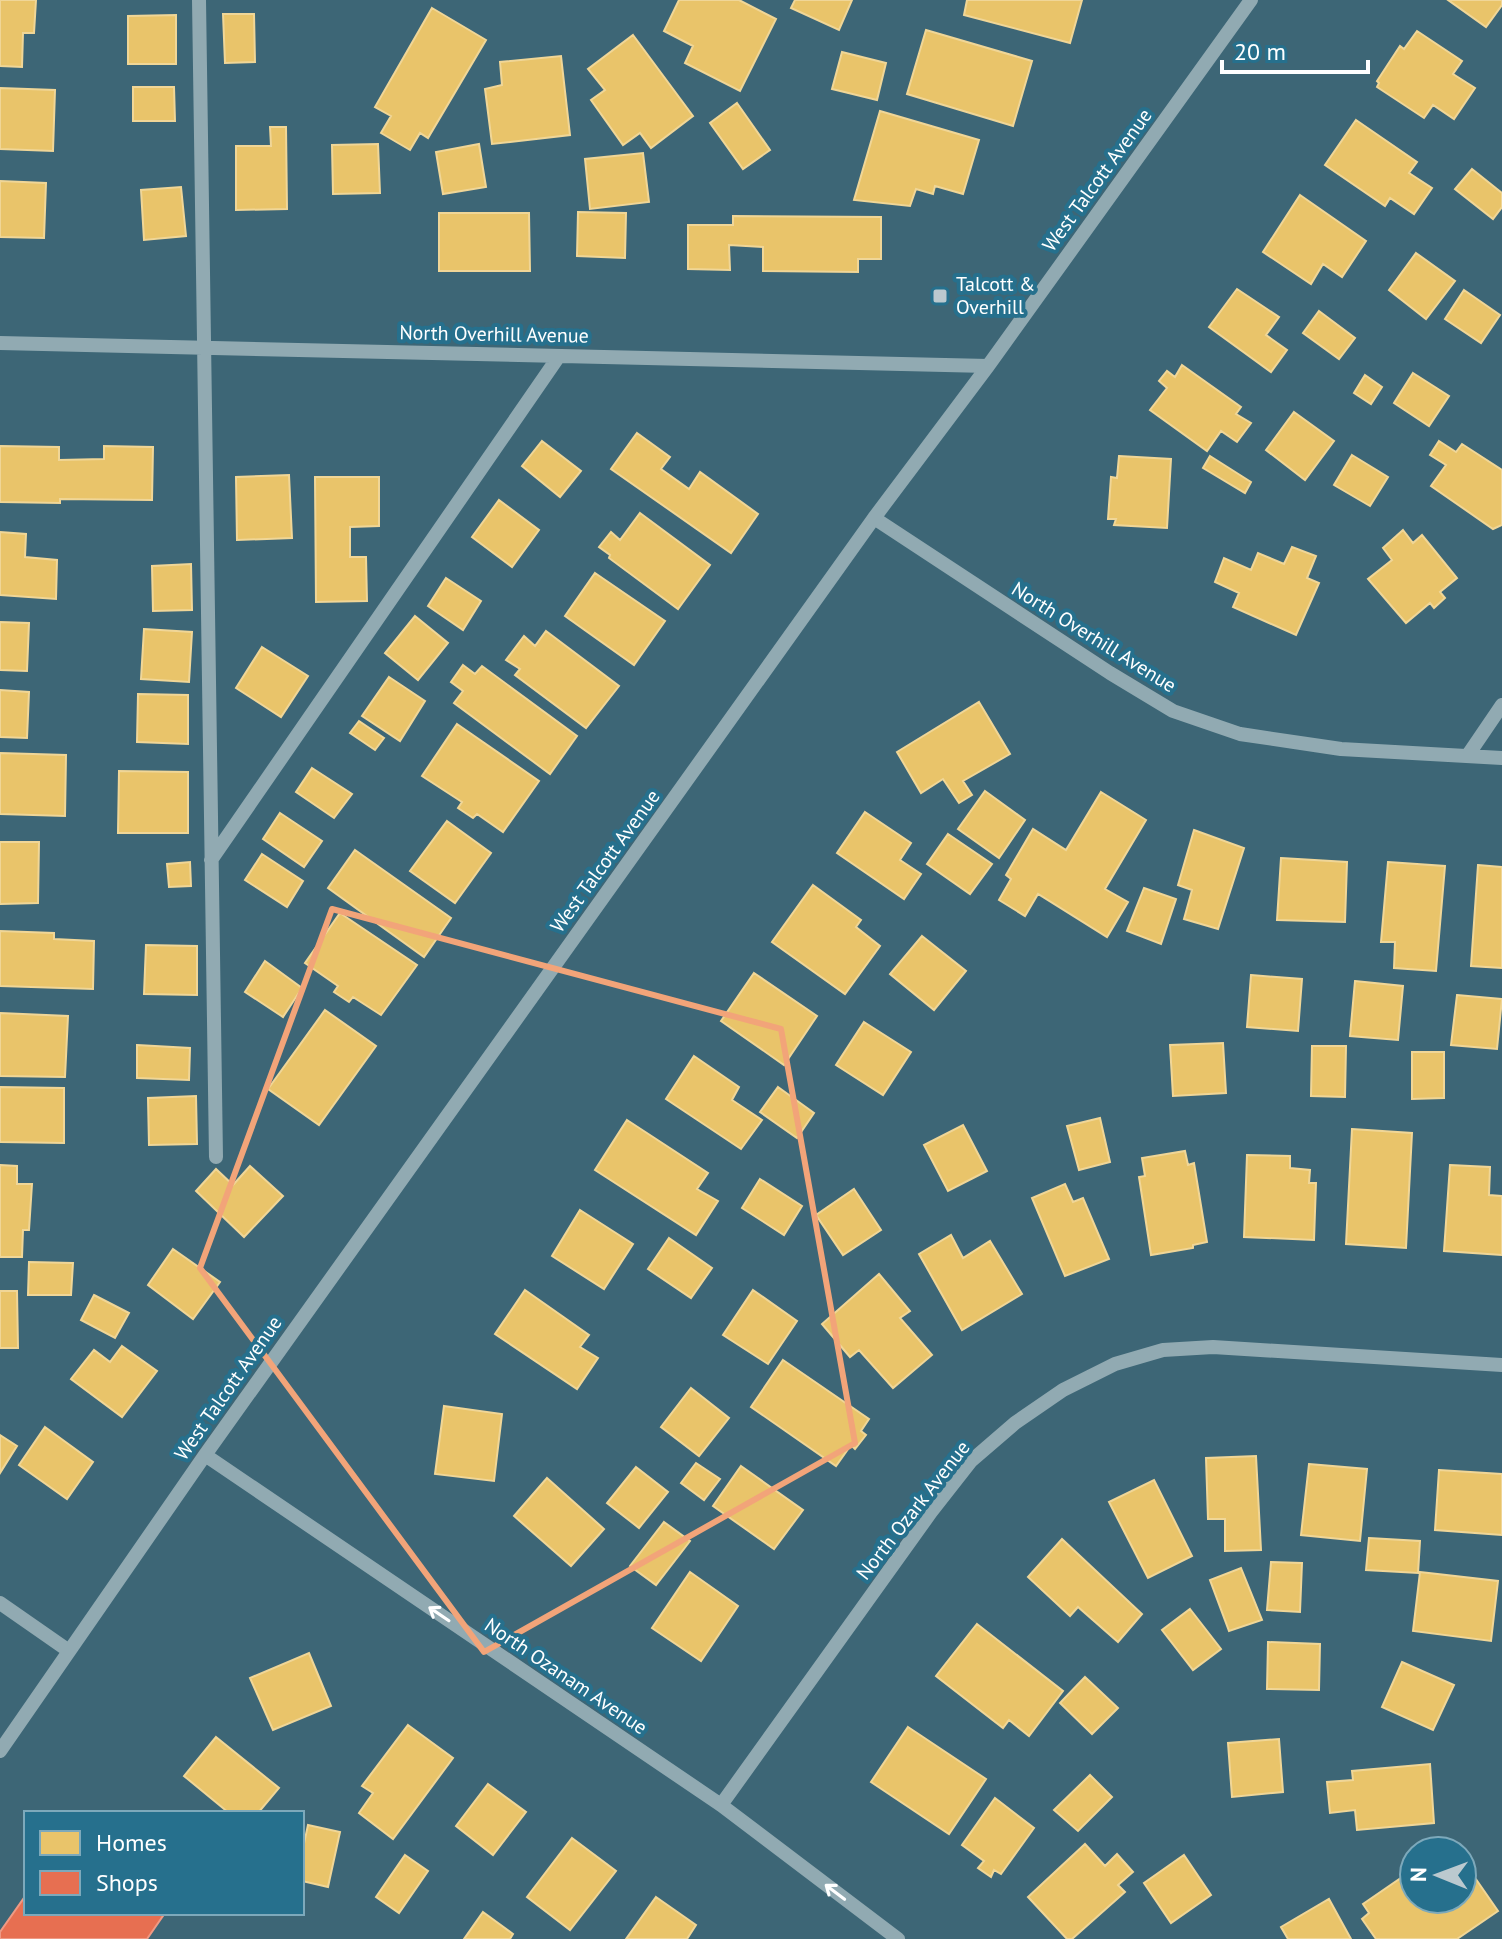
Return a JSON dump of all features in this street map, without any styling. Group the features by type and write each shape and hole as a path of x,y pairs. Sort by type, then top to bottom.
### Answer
{"street":[{"path":"199,0 216,1157"},
{"name":"West Talcott Avenue","path":"0,1751 205,1455 874,518 988,366 1251,0"},
{"name":"North Overhill Avenue","path":"0,343 988,366"},
{"path":"211,860 559,356"},
{"name":"North Overhill Avenue","path":"874,518 1173,711 1240,734 1341,749 1502,758"},
{"path":"1468,755 1502,705"},
{"name":"North Ozark Avenue","path":"721,1805 971,1461 1015,1423 1063,1390 1115,1364 1163,1350 1213,1347 1502,1365"},
{"name":"North Ozanam Avenue","path":"205,1455 721,1805 898,1939"},
{"path":"0,1603 69,1651"}],"highlighted area":[{"path":"332,909 781,1029 855,1443 484,1652 200,1268"}],"building: Homes":[{"path":"0,0 36,0 34,33 23,33 22,67 0,66"},
{"path":"679,0 739,0 776,19 740,91 685,63 693,46 664,31"},
{"path":"795,0 852,0 839,30 791,8"},
{"path":"967,0 1082,0 1070,43 964,15"},
{"path":"1448,0 1502,0 1502,5 1486,27"},
{"path":"432,8 486,40 428,138 420,133 410,150 381,133 391,116 375,107"},
{"path":"223,14 254,14 255,62 225,63"},
{"path":"176,15 176,64 128,64 128,16"},
{"path":"926,30 1032,61 1013,126 907,94"},
{"path":"1417,31 1462,61 1453,74 1475,88 1454,119 1433,105 1424,118 1377,87 1377,81 1400,46 1404,49"},
{"path":"633,35 693,116 651,148 640,133 623,145 591,100 605,90 588,69"},
{"path":"842,52 886,63 877,100 832,89"},
{"path":"561,56 570,135 492,144 485,89 502,85 500,62"},
{"path":"133,87 174,87 175,121 133,121"},
{"path":"0,88 55,90 53,151 0,149"},
{"path":"737,103 770,150 743,169 710,123"},
{"path":"880,111 979,140 963,194 935,186 933,194 916,189 910,206 854,200"},
{"path":"1356,120 1417,162 1409,173 1432,188 1414,214 1390,198 1385,206 1325,165"},
{"path":"270,127 286,127 287,209 236,210 236,146 271,146"},
{"path":"378,144 380,193 333,194 332,145"},
{"path":"479,144 486,187 443,194 436,152"},
{"path":"643,153 649,202 590,209 585,159"},
{"path":"1472,169 1502,193 1502,207 1493,219 1455,189"},
{"path":"0,181 46,183 44,238 0,237"},
{"path":"181,187 186,236 144,240 141,190"},
{"path":"1300,195 1366,241 1342,277 1323,264 1311,284 1263,252"},
{"path":"578,212 626,213 625,258 577,256"},
{"path":"439,213 529,213 530,271 439,271"},
{"path":"733,216 881,217 881,259 858,259 858,272 763,271 763,247 729,245 730,270 688,269 688,225 733,225"},
{"path":"1416,253 1455,281 1426,319 1389,290"},
{"path":"1237,289 1279,317 1266,335 1287,350 1271,372 1209,327"},
{"path":"1464,290 1500,315 1481,343 1445,319"},
{"path":"1319,311 1355,338 1339,359 1303,333"},
{"path":"1182,365 1241,407 1236,414 1251,423 1237,442 1221,431 1207,451 1150,410 1167,388 1159,381 1167,371 1175,377"},
{"path":"1413,373 1449,396 1429,426 1394,403"},
{"path":"1365,375 1382,387 1371,404 1354,393"},
{"path":"1294,412 1334,441 1305,480 1266,450"},
{"path":"637,433 670,457 661,469 689,489 700,472 758,514 731,553 611,469"},
{"path":"542,441 581,471 560,497 522,466"},
{"path":"1439,441 1456,452 1462,444 1502,470 1502,525 1493,529 1431,486 1446,465 1430,455"},
{"path":"0,446 59,447 59,460 104,459 104,446 153,447 152,500 0,502"},
{"path":"1352,455 1388,477 1370,506 1334,485"},
{"path":"1119,456 1171,459 1167,528 1114,525 1116,519 1108,519 1111,477 1117,478"},
{"path":"1210,456 1251,482 1245,493 1203,468"},
{"path":"289,475 292,538 237,540 236,477"},
{"path":"315,477 379,477 379,526 350,527 350,557 366,557 367,601 316,602"},
{"path":"499,500 539,530 512,567 472,537"},
{"path":"640,513 710,565 678,609 609,558 610,555 599,547 611,532 620,540"},
{"path":"1403,530 1413,543 1422,535 1457,578 1440,592 1445,598 1434,608 1430,603 1406,623 1368,579 1392,560 1383,548"},
{"path":"0,532 26,534 25,557 57,560 56,599 0,595"},
{"path":"1292,547 1316,556 1307,578 1319,583 1296,635 1233,607 1239,593 1215,582 1224,558 1251,570 1258,553 1284,564"},
{"path":"191,564 192,610 153,611 152,566"},
{"path":"595,573 665,621 634,665 565,616"},
{"path":"446,578 481,601 463,630 428,606"},
{"path":"415,616 448,643 418,680 385,653"},
{"path":"0,622 29,623 27,671 0,670"},
{"path":"144,629 192,632 189,682 141,679"},
{"path":"546,631 619,686 586,728 515,675 520,669 506,660 524,636 535,646"},
{"path":"262,647 308,676 281,717 236,688"},
{"path":"463,665 475,674 482,666 577,736 550,774 454,703 463,691 451,682"},
{"path":"389,677 425,701 400,741 362,716"},
{"path":"0,690 29,692 27,738 0,737"},
{"path":"138,694 188,695 188,744 137,742"},
{"path":"979,702 1010,754 963,781 972,795 959,803 943,779 921,793 897,752"},
{"path":"359,721 384,738 375,750 350,733"},
{"path":"457,724 539,781 503,832 477,814 473,818 458,808 462,802 422,776"},
{"path":"0,753 66,755 65,816 0,814"},
{"path":"312,768 352,794 334,818 296,792"},
{"path":"119,771 188,772 188,833 118,833"},
{"path":"985,791 1025,820 999,858 958,829"},
{"path":"1101,792 1146,820 1105,889 1128,902 1107,937 1038,894 1025,916 999,900 1011,879 1006,875 1033,829 1066,850"},
{"path":"865,812 911,843 900,860 921,874 904,899 837,853"},
{"path":"280,813 322,841 304,867 263,839"},
{"path":"447,821 491,853 455,903 410,871"},
{"path":"1194,830 1244,848 1218,929 1184,919 1192,890 1178,885"},
{"path":"948,834 992,864 970,894 927,864"},
{"path":"0,842 39,842 38,903 0,904"},
{"path":"355,850 451,918 424,957 328,888"},
{"path":"262,854 303,881 287,907 245,880"},
{"path":"1281,858 1347,862 1345,922 1277,920"},
{"path":"190,862 191,886 169,887 167,864"},
{"path":"1388,862 1445,866 1436,971 1394,968 1395,942 1381,942"},
{"path":"1478,865 1502,867 1502,968 1471,966"},
{"path":"813,885 861,920 856,927 880,946 845,994 772,942"},
{"path":"1144,888 1176,899 1161,944 1127,931"},
{"path":"340,913 417,965 381,1015 353,997 349,1002 334,992 338,986 305,963"},
{"path":"0,931 54,933 54,939 94,941 93,989 0,986"},
{"path":"922,936 966,971 934,1010 890,974"},
{"path":"146,945 197,946 197,995 144,994"},
{"path":"265,961 302,988 283,1017 245,992"},
{"path":"754,973 817,1016 784,1065 721,1021"},
{"path":"1251,975 1302,979 1298,1031 1247,1027"},
{"path":"1355,981 1403,986 1398,1040 1350,1036"},
{"path":"1457,995 1502,999 1497,1049 1451,1045"},
{"path":"325,1010 376,1046 319,1125 268,1089"},
{"path":"0,1013 68,1016 65,1077 0,1076"},
{"path":"864,1022 911,1052 883,1095 836,1065"},
{"path":"1223,1043 1226,1093 1173,1096 1170,1045"},
{"path":"137,1045 190,1048 189,1080 137,1078"},
{"path":"1312,1046 1346,1046 1345,1097 1311,1096"},
{"path":"1412,1052 1444,1052 1444,1098 1412,1099"},
{"path":"694,1056 739,1087 732,1100 762,1120 741,1149 666,1099"},
{"path":"0,1087 64,1088 64,1143 0,1142"},
{"path":"778,1087 814,1113 797,1138 760,1112"},
{"path":"196,1096 197,1144 149,1145 148,1098"},
{"path":"1100,1118 1110,1162 1079,1170 1067,1126"},
{"path":"627,1120 708,1173 697,1189 718,1201 696,1235 595,1170"},
{"path":"963,1125 987,1171 948,1191 924,1145"},
{"path":"1352,1129 1412,1133 1406,1248 1346,1244"},
{"path":"1185,1151 1188,1165 1194,1163 1207,1242 1193,1245 1193,1248 1151,1255 1139,1177 1145,1176 1142,1158"},
{"path":"1247,1155 1290,1156 1290,1168 1310,1170 1309,1183 1316,1183 1314,1240 1244,1237"},
{"path":"0,1165 17,1166 17,1184 32,1184 29,1230 23,1230 22,1257 0,1257"},
{"path":"1450,1165 1490,1167 1489,1195 1502,1196 1502,1255 1444,1251"},
{"path":"250,1166 283,1196 244,1237 196,1191 216,1169 233,1185"},
{"path":"760,1179 802,1206 784,1235 742,1208"},
{"path":"1065,1184 1073,1202 1083,1198 1109,1259 1065,1276 1032,1198"},
{"path":"854,1189 881,1230 843,1255 816,1215"},
{"path":"580,1210 633,1244 604,1289 552,1256"},
{"path":"951,1235 963,1258 990,1241 1022,1294 962,1330 919,1254"},
{"path":"669,1238 712,1268 691,1298 648,1269"},
{"path":"173,1249 220,1282 193,1319 148,1285"},
{"path":"29,1262 73,1263 71,1295 28,1295"},
{"path":"879,1274 910,1311 900,1318 932,1355 893,1388 859,1350 850,1357 822,1324"},
{"path":"525,1290 589,1335 580,1347 598,1358 577,1389 495,1334"},
{"path":"753,1290 797,1321 768,1364 723,1335"},
{"path":"0,1291 17,1291 18,1348 0,1348"},
{"path":"94,1295 129,1313 115,1338 81,1320"},
{"path":"122,1346 157,1371 122,1417 71,1379 94,1350 110,1362"},
{"path":"783,1360 869,1419 861,1431 866,1435 855,1449 851,1445 836,1466 751,1407"},
{"path":"691,1388 729,1418 699,1456 661,1427"},
{"path":"444,1406 502,1414 494,1481 435,1474"},
{"path":"45,1427 93,1462 67,1499 19,1465"},
{"path":"0,1435 17,1446 0,1473"},
{"path":"1256,1456 1261,1550 1225,1551 1225,1519 1208,1519 1206,1458"},
{"path":"696,1463 720,1479 704,1500 681,1483"},
{"path":"1309,1464 1367,1469 1360,1541 1301,1535"},
{"path":"741,1466 803,1510 774,1549 713,1506"},
{"path":"636,1467 668,1492 639,1528 607,1503"},
{"path":"1439,1470 1502,1474 1502,1535 1435,1530"},
{"path":"547,1478 604,1529 571,1566 514,1516"},
{"path":"1154,1480 1192,1556 1148,1578 1109,1502"},
{"path":"664,1522 690,1541 656,1585 630,1566"},
{"path":"1369,1538 1420,1541 1418,1573 1366,1570"},
{"path":"1062,1539 1142,1614 1118,1642 1078,1607 1070,1616 1028,1577"},
{"path":"1271,1562 1302,1563 1300,1612 1267,1610"},
{"path":"1241,1568 1262,1620 1229,1631 1210,1580"},
{"path":"690,1572 738,1606 701,1661 652,1628"},
{"path":"1420,1572 1498,1581 1491,1641 1413,1631"},
{"path":"1190,1609 1221,1649 1193,1670 1162,1630"},
{"path":"977,1624 1063,1691 1029,1736 1009,1720 1003,1728 936,1676"},
{"path":"1268,1642 1320,1644 1319,1690 1267,1689"},
{"path":"309,1653 331,1706 273,1730 250,1678"},
{"path":"1402,1662 1454,1685 1433,1730 1382,1707"},
{"path":"1085,1677 1118,1708 1092,1734 1060,1703"},
{"path":"408,1725 453,1758 393,1839 359,1813 373,1793 362,1786"},
{"path":"908,1727 986,1779 949,1834 871,1782"},
{"path":"216,1737 279,1788 260,1811 227,1811 184,1776"},
{"path":"1279,1739 1283,1792 1232,1797 1228,1743"},
{"path":"1430,1764 1434,1823 1357,1830 1355,1810 1330,1813 1327,1782 1353,1780 1352,1771"},
{"path":"1090,1775 1112,1797 1078,1831 1054,1810"},
{"path":"488,1784 526,1812 493,1855 456,1826"},
{"path":"995,1798 1034,1828 1001,1874 994,1870 991,1877 978,1868 984,1861 962,1845"},
{"path":"308,1825 340,1832 328,1887 304,1881 304,1844"},
{"path":"572,1838 616,1871 570,1930 527,1897"},
{"path":"1085,1844 1105,1866 1117,1854 1133,1872 1118,1885 1125,1892 1072,1939 1067,1939 1028,1897"},
{"path":"405,1855 428,1871 399,1913 376,1897"},
{"path":"1184,1855 1211,1895 1171,1923 1144,1883"},
{"path":"1398,1880 1398,1915 1478,1915 1478,1882 1498,1911 1457,1939 1376,1939 1362,1919 1369,1913 1363,1904"},
{"path":"656,1897 696,1925 687,1939 626,1939"},
{"path":"1329,1899 1351,1939 1288,1939 1281,1927"},
{"path":"483,1912 513,1934 510,1939 464,1939"}],"building: Shops":[{"path":"24,1898 24,1915 164,1915 147,1939 0,1939 0,1932"}],"place":[{"name":"Talcott & Overhill","path":"940,296"}]}
